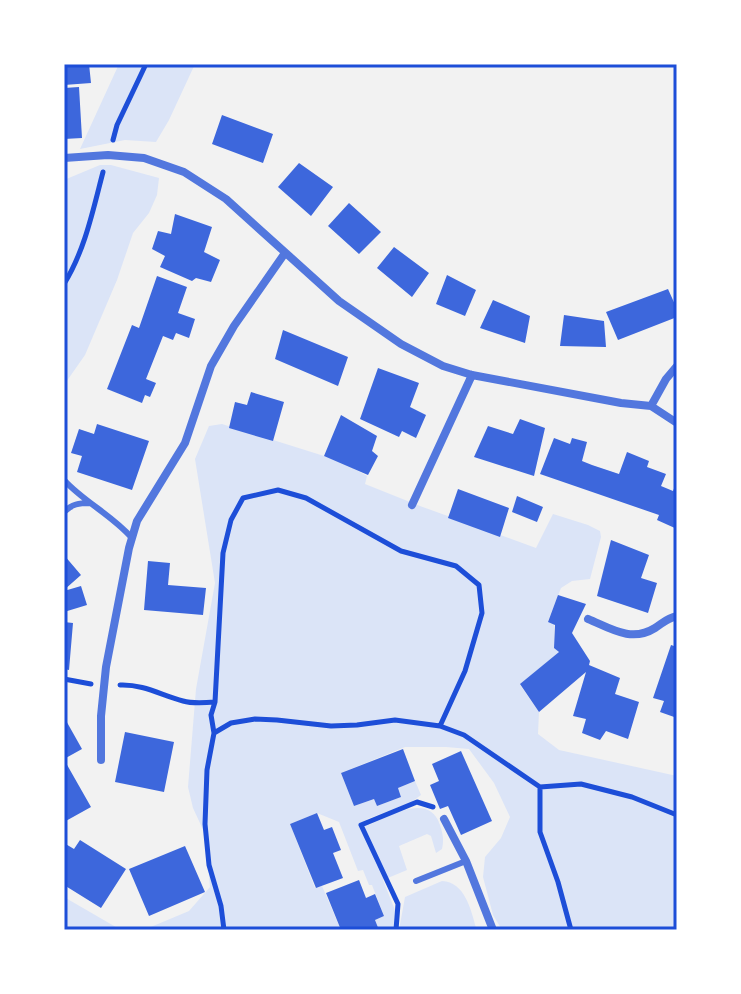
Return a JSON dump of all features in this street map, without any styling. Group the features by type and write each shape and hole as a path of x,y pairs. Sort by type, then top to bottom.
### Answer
{"street":[{"path":"64,158 108,155 144,158 184,172 226,199 339,301 401,344 443,366 472,375 651,406 677,423"},
{"path":"101,760 104,686 137,521 185,443 211,366 234,326 285,253"},
{"path":"651,406 677,366"},
{"path":"412,505 472,375"},
{"path":"588,619 621,635 636,635 652,631 669,618 677,616"},
{"path":"444,819 466,861 493,930"}],"lane":[{"path":"64,480 75,492 122,526 132,538"},
{"path":"64,512 71,506 90,503"},
{"path":"416,881 466,861"}],"path":[{"path":"224,930 221,906 209,865 205,824 207,770 214,733 211,715 215,702 223,553 231,520 243,498 278,490 306,498 401,551 456,566 479,585 482,613 465,671 440,726"},
{"path":"64,679 104,686 134,685 184,702 215,702"},
{"path":"214,733 231,723 255,719 331,726 395,720 440,726 464,735 540,787 581,784 632,797 677,815"},
{"path":"540,787 540,832 571,930"},
{"path":"396,930 398,904 361,825 417,802 437,809 444,819"}],"shaded area":[{"path":"119,64 195,64 156,142 125,140 80,149"},
{"path":"100,165 159,178 157,195 149,213 133,233 85,355 64,385 64,180"},
{"path":"222,424 340,461 367,476 365,484 536,548 553,514 600,531 590,579 572,581 561,588 548,621 554,624 554,647 559,652 520,685 539,712 538,734 559,750 677,776 677,930 502,930 493,915 483,877 485,857 501,838 510,817 494,783 469,749 405,747 341,773 354,806 374,799 377,806 401,797 398,788 415,781 421,795 410,803 367,819 369,825 398,812 418,808 435,815 440,825 442,849 436,853 431,836 427,834 399,846 407,870 383,880 395,910 394,928 379,930 375,920 384,916 372,885 369,885 363,870 358,871 339,822 317,813 290,824 315,888 322,886 341,930 128,930 146,929 189,911 210,887 205,834 193,808 188,787 196,689 215,583 195,459 209,426"},
{"path":"442,881 462,892 472,913 475,930 399,930 405,897"},
{"path":"64,897 121,930 64,930"}],"building":[{"path":"64,64 89,64 91,83 64,85"},
{"path":"79,87 82,138 64,139 64,88"},
{"path":"222,115 273,134 263,163 212,144"},
{"path":"299,163 333,187 311,216 278,187"},
{"path":"349,203 381,232 359,254 328,226"},
{"path":"175,214 212,227 204,252 220,260 211,282 196,278 192,281 160,267 165,256 152,249 158,231 171,234"},
{"path":"394,247 429,273 412,297 377,268"},
{"path":"447,275 476,290 465,316 436,304"},
{"path":"157,276 187,287 178,313 195,319 189,338 176,333 173,340 163,336 146,379 156,383 150,397 145,395 142,403 107,389 132,325 139,328"},
{"path":"668,289 677,309 677,317 618,340 606,312"},
{"path":"493,300 530,316 525,343 480,328"},
{"path":"564,315 604,321 606,347 560,346"},
{"path":"283,330 348,357 338,386 275,359"},
{"path":"378,368 419,383 410,407 426,415 416,438 402,431 399,437 360,419"},
{"path":"251,392 284,402 273,441 229,428 235,402 247,405"},
{"path":"341,415 377,436 372,451 378,456 368,475 324,456"},
{"path":"520,419 545,428 534,476 474,457 488,426 513,434"},
{"path":"97,424 149,441 132,490 77,472 82,456 71,453 79,429 94,434"},
{"path":"554,438 570,444 572,438 587,442 582,461 592,465 619,474 627,452 649,461 647,467 666,474 661,486 673,491 677,481 677,529 657,520 659,515 540,474"},
{"path":"458,489 509,508 500,537 448,518"},
{"path":"517,496 543,507 537,522 512,512"},
{"path":"611,540 649,555 641,578 657,583 648,613 597,596"},
{"path":"64,555 81,575 64,590"},
{"path":"148,561 170,563 168,585 206,588 203,615 144,610"},
{"path":"81,586 87,605 64,612 64,591"},
{"path":"558,595 586,604 572,633 590,661 589,665 620,678 615,694 639,702 628,739 606,731 600,740 582,733 586,719 573,716 586,672 539,712 520,684 559,652 554,648 555,625 548,622"},
{"path":"64,622 73,623 69,670 64,669"},
{"path":"671,645 677,647 677,718 660,712 664,701 653,698"},
{"path":"64,717 82,749 64,759"},
{"path":"125,732 174,742 164,792 115,782"},
{"path":"403,749 415,781 398,788 401,797 377,806 374,799 354,806 341,773"},
{"path":"461,751 492,821 461,835 448,806 440,809 430,785 439,781 432,764"},
{"path":"64,764 91,807 64,822"},
{"path":"317,813 324,830 332,827 341,850 333,853 343,878 316,888 290,824"},
{"path":"80,840 126,869 101,908 64,885 64,843 74,849"},
{"path":"185,846 205,892 149,916 129,869"},
{"path":"359,880 366,898 375,894 384,916 375,920 379,930 341,930 326,893"}]}
